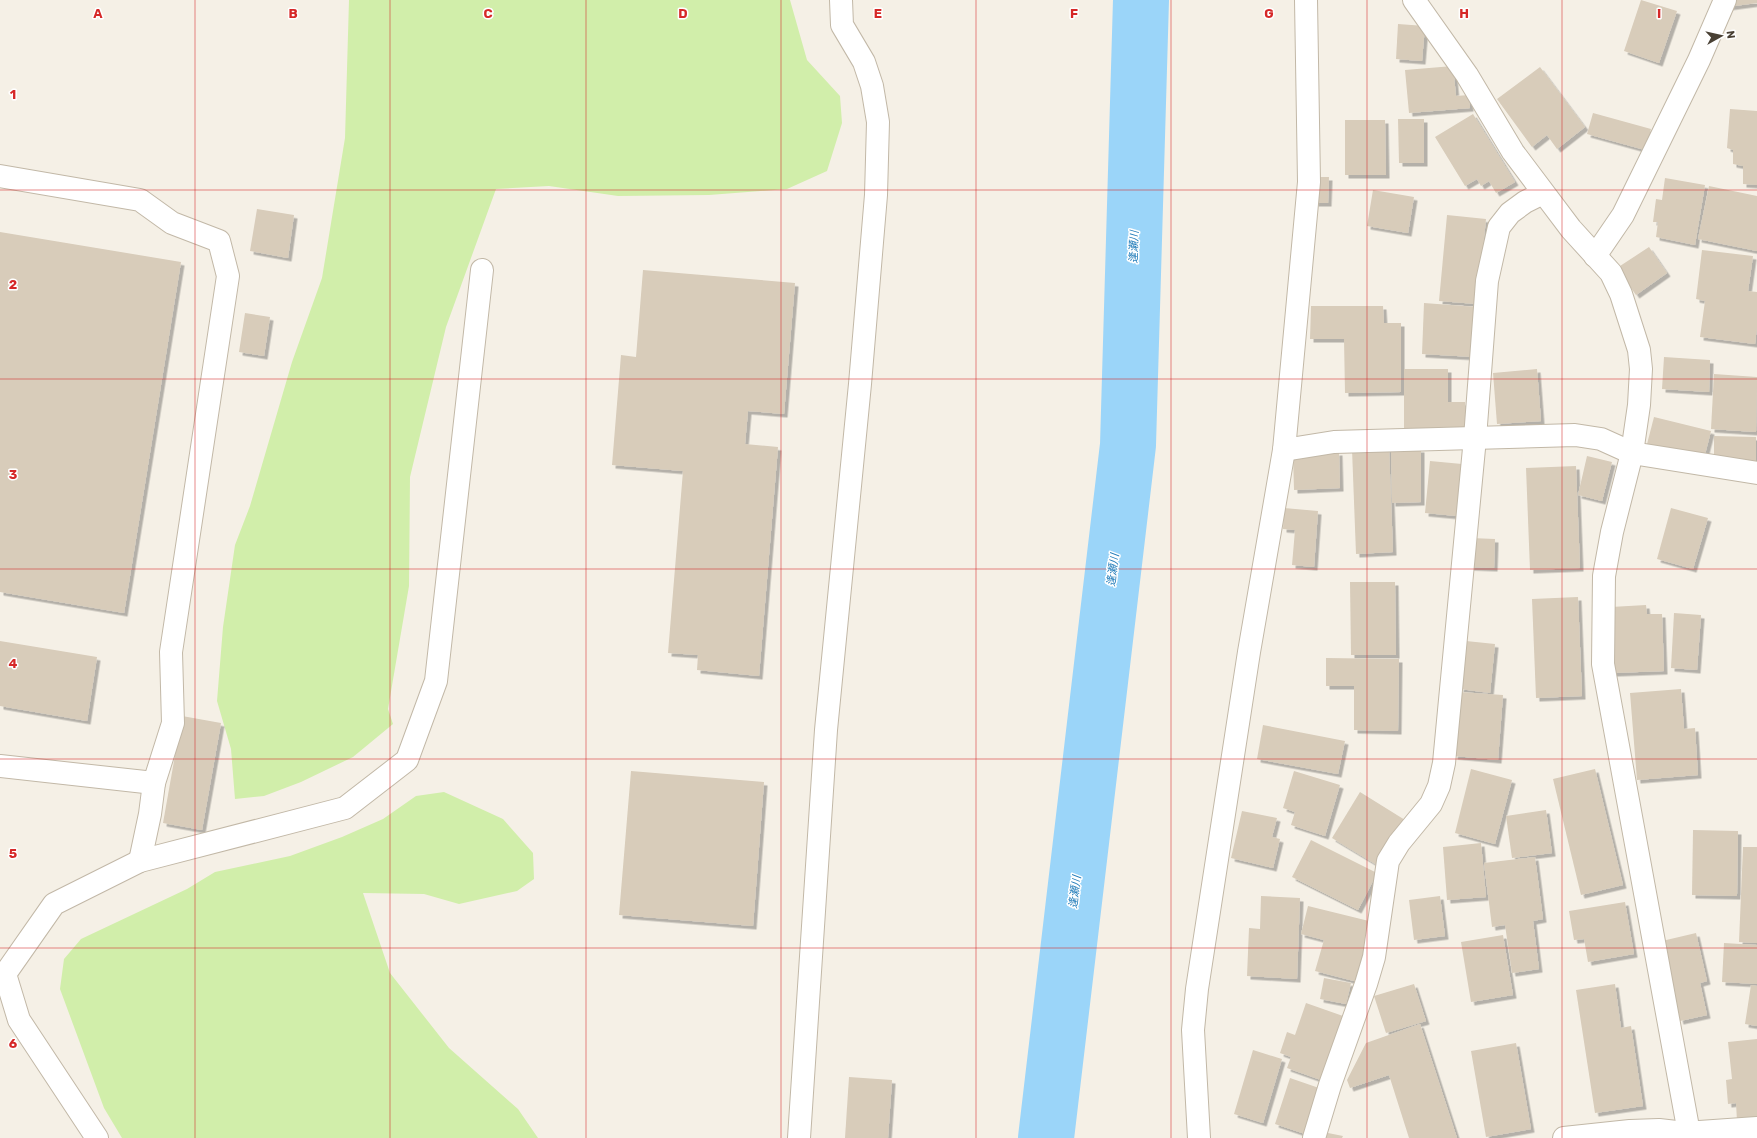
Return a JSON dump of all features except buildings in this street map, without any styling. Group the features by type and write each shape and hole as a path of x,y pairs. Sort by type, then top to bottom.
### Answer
{"street":[{"path":"799,1138 826,730 860,384 876,195 878,122 873,94 864,62 842,25 841,0"},
{"path":"1199,1138 1193,1030 1197,989 1249,652 1284,450 1309,182 1306,0"},
{"path":"1595,256 1623,215 1699,60 1724,0"},
{"path":"1416,2 1467,76 1513,152 1571,229 1611,273 1621,294 1640,350 1641,369 1639,405 1632,453 1612,532 1604,576 1603,664 1687,1122 1685,1135"},
{"path":"0,176 140,200 172,223 219,241 228,276 171,652 173,723 154,783 150,814 140,861"},
{"path":"1314,1138 1330,1085 1366,984 1374,957 1388,862 1399,843 1431,804 1439,786 1444,762 1475,438 1487,281 1499,227 1510,213 1525,202 1543,193"},
{"path":"96,1138 10,1018 5,974 54,904 140,861 345,808 406,760 436,681 482,270"},
{"path":"1284,450 1334,442 1575,435 1601,439 1632,453 1757,473"},
{"path":"0,766 154,783"},
{"path":"1564,1138 1630,1131 1659,1130 1685,1135 1757,1128"}],"green space":[{"path":"349,0 790,0 807,60 840,96 842,123 827,171 787,189 709,195 618,196 549,186 496,189 446,327 410,477 409,586 388,709 393,724 353,757 301,782 264,796 235,799 231,749 217,701 223,627 235,545 250,506 292,362 322,278 345,138"},
{"path":"444,792 503,819 533,853 534,879 517,891 459,904 424,894 363,893 390,973 449,1048 518,1109 538,1138 122,1138 104,1108 60,989 64,959 81,939 187,889 215,872 290,856 342,837 383,819 416,796"}],"waterway":[{"name":"逢瀬川","path":"1046,1138 1128,445 1141,0"}]}
